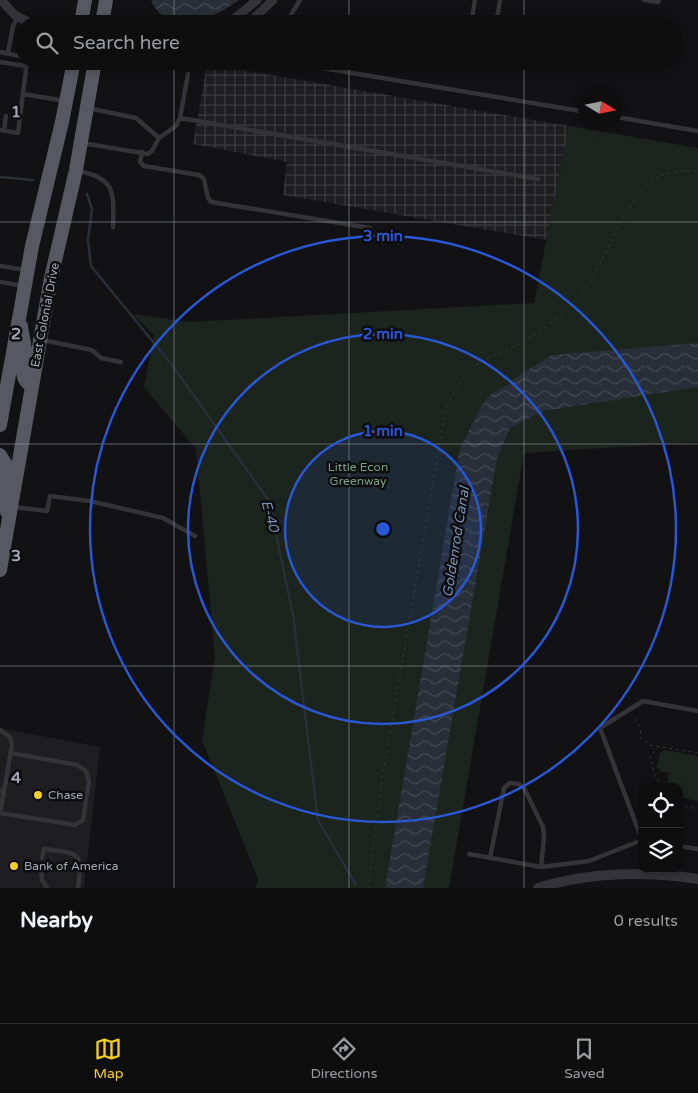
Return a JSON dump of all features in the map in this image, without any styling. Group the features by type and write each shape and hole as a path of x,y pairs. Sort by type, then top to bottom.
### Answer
{"highway":[{"path":"82,15 85,0"},
{"path":"104,15 106,0"},
{"name":"East Colonial Drive","path":"0,426 27,270 67,101 72,70"},
{"name":"East Colonial Drive","path":"0,570 51,278 76,170 93,70"},
{"path":"19,313 25,355 23,377 26,383 32,386"},
{"path":"0,455 6,465 2,487 10,513"}],"street":[{"path":"1,0 16,15"},
{"path":"237,15 257,0"},
{"path":"257,15 273,0"},
{"path":"538,888 578,879 632,875 671,875 698,879"}],"lane":[{"path":"291,15 300,0"},
{"path":"472,15 475,0"},
{"path":"498,15 500,0"},
{"path":"644,0 658,2 659,0"},
{"path":"8,53 15,22"},
{"path":"0,52 15,54"},
{"path":"0,62 15,63"},
{"path":"6,116 2,130 18,133 26,70"},
{"path":"334,70 578,111"},
{"path":"81,142 148,154 152,151 159,138 176,126 180,118 188,74"},
{"path":"23,94 67,101"},
{"path":"87,108 136,118 159,138"},
{"path":"180,118 538,179"},
{"path":"623,118 698,131"},
{"path":"142,152 140,162 144,166 199,175 204,179 211,202 370,228"},
{"path":"76,170 98,175 108,183 114,197 113,228"},
{"path":"0,266 27,270"},
{"path":"0,282 24,286"},
{"path":"40,340 92,350 101,358 121,362"},
{"path":"10,513 47,511 50,496 90,501 163,518 195,536"},
{"path":"638,829 600,728 643,702 698,711"},
{"path":"0,730 10,736 12,745 2,791 0,813 75,825 83,820 89,782 86,771 77,765 11,753"},
{"path":"490,858 504,788 510,783 519,784 524,788 542,827 544,837 541,867"},
{"path":"468,854 541,867 589,861 638,842"},
{"path":"683,847 698,849"},
{"path":"42,858 44,849 70,853 78,857 81,862 78,888"},
{"path":"41,868 42,880 47,888"}],"path":[{"path":"368,888 382,779 446,408 458,384 475,365 512,348 539,331 567,308 586,289 633,202 646,186 657,178 673,172 698,172"},
{"path":"635,719 640,726 641,738 644,742 698,752"},
{"path":"659,746 652,751 650,756 654,774 660,783"},
{"path":"683,805 698,809"}],"shaded area":[{"path":"206,70 242,70 569,126 547,240 283,195 287,162 193,144"},
{"path":"0,728 100,747 84,888 0,888"}],"green space":[{"name":"Little Econ Greenway","path":"569,126 578,128 578,130 592,130 698,148 698,442 524,453 449,888 256,888 258,879 202,740 215,657 196,449 144,387 154,335 132,314 188,322 534,303"},
{"path":"664,750 698,756 698,801 683,798 683,783 668,783 669,773 661,772 657,767 660,753"}],"water":[{"path":"151,0 239,0 212,15 162,15 158,12"},
{"name":"Goldenrod Canal","path":"698,343 698,387 543,411 510,428 497,458 423,888 385,888 460,448 482,405 491,394 552,355"}],"waterway":[{"name":"E-40","path":"0,177 33,180"},
{"name":"E-40","path":"87,194 92,209 88,240 91,266 172,365 269,501 293,615 318,820 356,885"}],"place":[{"name":"Chase","path":"38,795"},
{"name":"Bank of America","path":"14,866"}]}
